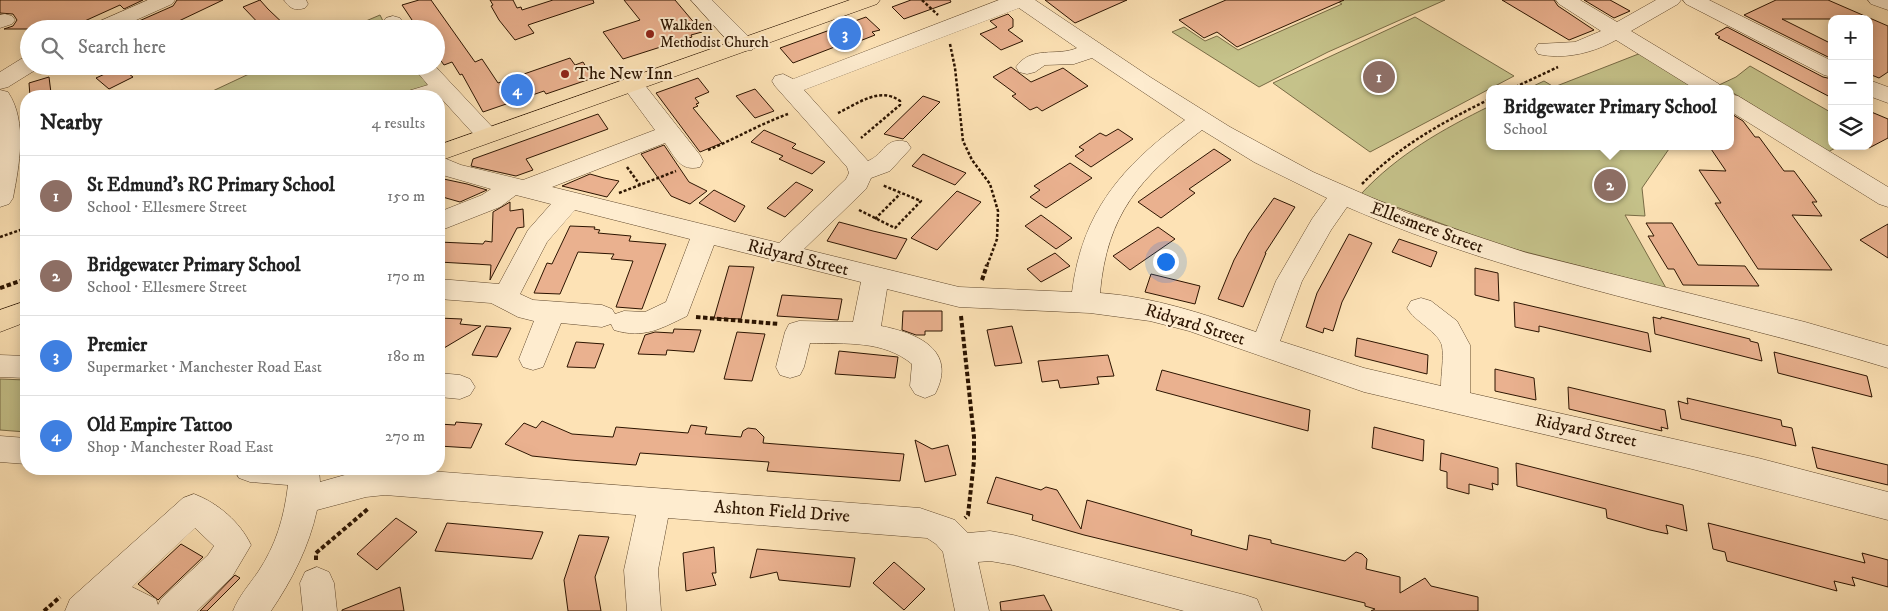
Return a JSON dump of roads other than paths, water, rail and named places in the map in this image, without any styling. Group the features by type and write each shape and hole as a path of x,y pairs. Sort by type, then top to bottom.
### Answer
{"main road":[{"path":"445,151 744,45 844,4 870,0"},
{"path":"0,321 20,313"}],"street":[{"path":"123,20 164,0"},
{"path":"1566,0 1705,85"},
{"path":"1633,0 1651,11"},
{"path":"1546,49 1577,48 1600,40 1671,0"},
{"path":"1693,0 1828,68"},
{"path":"1878,0 1888,4"},
{"path":"703,1 744,45"},
{"path":"784,254 798,238 857,183 861,174 858,164 800,96 942,30 1020,1"},
{"name":"Ellesmere Street","path":"1020,1 1200,120 1273,163 1346,197 1428,230 1492,252 1553,270 1816,336 1888,357"},
{"path":"1027,67 1035,60 1044,57 1075,56 1093,49"},
{"path":"0,82 20,70"},
{"path":"431,75 442,88 436,90"},
{"path":"632,84 690,159"},
{"path":"1873,90 1888,96"},
{"path":"445,91 487,136"},
{"path":"1734,102 1888,198"},
{"path":"1,103 6,144 1,195"},
{"path":"1085,302 1092,251 1099,231 1110,211 1150,159 1166,144 1200,120"},
{"path":"445,220 491,201 519,187 669,133"},
{"path":"861,174 881,165 899,148"},
{"name":"Ridyard Street","path":"445,167 454,171 569,200 967,298 1085,302 1165,313 1200,323 1264,347 1364,380 1802,481 1888,506"},
{"path":"1,195 20,184"},
{"path":"1264,347 1289,281 1320,225 1346,197"},
{"path":"504,297 538,237 569,200"},
{"path":"445,289 488,292 504,297 528,310 648,322 677,308 705,234"},
{"path":"865,335 876,277"},
{"path":"1421,308 1447,329 1456,345 1455,402"},
{"path":"532,359 552,313"},
{"path":"790,367 799,332 886,336 922,355 927,360 925,386"},
{"path":"0,366 20,367"},
{"path":"0,449 20,451"},
{"name":"Ashton Field Drive","path":"276,475 303,481 366,484 392,477 656,503 920,522 934,525 953,541 1013,550 1245,611"},
{"path":"250,611 263,594 288,552 296,533 303,481"},
{"path":"644,611 640,574 642,550 656,503"},
{"path":"82,611 194,508 219,526 234,545 220,566 173,611"},
{"path":"953,541 972,611"},
{"path":"120,611 130,602 144,611"}],"place":[{"name":"Walkden Methodist Church","path":"650,34"},
{"name":"Premier","path":"845,34"},
{"name":"The New Inn","path":"565,74"},
{"name":"St Edmund's RC Primary School","path":"1379,77"},
{"name":"Old Empire Tattoo","path":"517,90"},
{"name":"Bridgewater Primary School","path":"1610,185"}]}
